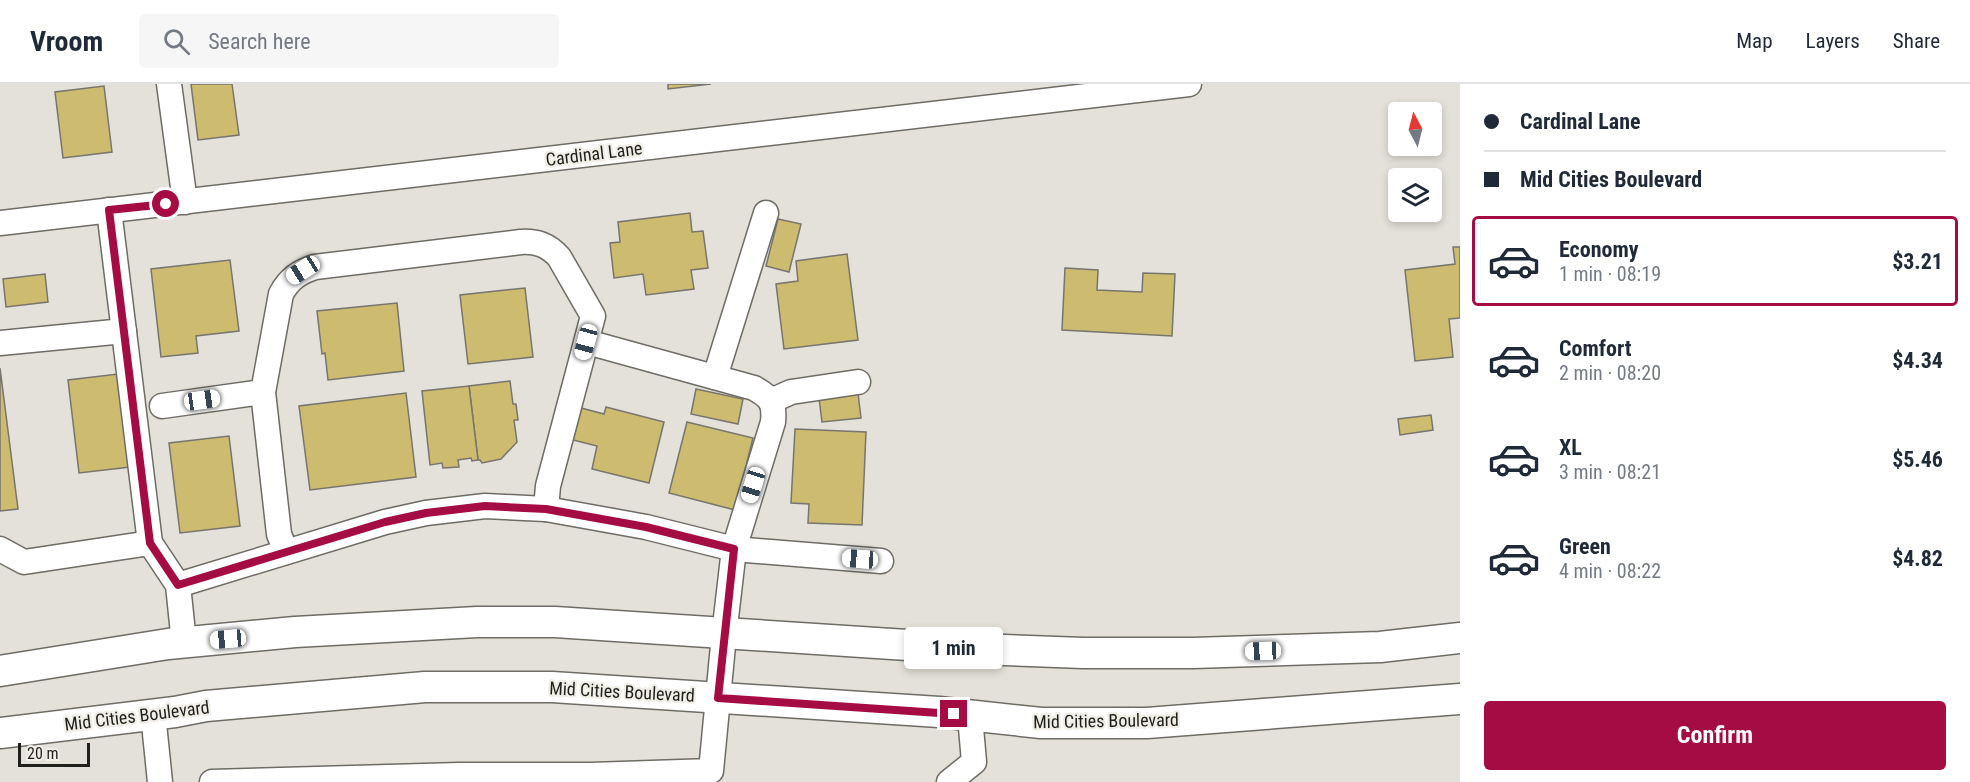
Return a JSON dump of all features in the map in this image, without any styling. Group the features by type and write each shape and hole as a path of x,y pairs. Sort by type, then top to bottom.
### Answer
{"main road":[{"path":"0,671 184,643 295,632 477,622 555,622 954,648 1105,653 1193,653 1380,647 1460,638"},
{"path":"0,650 30,667"},
{"name":"Mid Cities Boulevard","path":"0,733 206,706 425,687 552,687 1041,723 1147,723 1460,699"}],"street":[{"path":"169,84 185,202"},
{"name":"Cardinal Lane","path":"0,223 1189,84"},
{"path":"109,210 150,543 178,585 184,643"},
{"path":"715,377 766,213"},
{"path":"286,552 279,534 263,392 281,294 293,277 303,270 315,267 532,242 552,250 559,257 593,316 548,486 546,509"},
{"path":"0,343 124,331"},
{"path":"212,782 711,771 734,549 773,422 774,410 771,401 754,388 586,342"},
{"path":"771,401 790,392 858,382"},
{"path":"162,406 263,392"},
{"path":"178,585 354,530 426,513 485,506 546,509 646,527 734,549 881,561"},
{"path":"0,549 24,562 150,543"},
{"path":"153,714 160,782"},
{"path":"949,782 974,762 970,716"}],"building":[{"path":"191,84 232,84 239,135 198,140"},
{"path":"668,84 711,84 668,89"},
{"path":"104,86 112,152 63,158 55,92"},
{"path":"690,213 692,232 703,231 708,268 691,270 694,289 646,295 643,274 614,278 610,243 620,242 618,222"},
{"path":"778,219 801,224 789,272 766,266"},
{"path":"1453,247 1460,247 1460,318 1449,319 1453,357 1415,361 1405,270 1455,264"},
{"path":"847,254 858,340 784,349 776,284 798,281 796,261"},
{"path":"230,260 239,331 196,336 198,353 161,357 151,269"},
{"path":"1065,268 1098,270 1097,290 1142,292 1143,273 1175,274 1172,336 1062,330"},
{"path":"45,274 48,302 6,307 3,279"},
{"path":"525,288 533,357 468,364 460,295"},
{"path":"397,303 404,371 328,380 325,353 322,354 317,311"},
{"path":"0,368 18,509 0,511"},
{"path":"118,374 130,467 79,473 68,380"},
{"path":"510,381 518,420 514,420 517,442 501,459 482,463 478,460 469,386"},
{"path":"469,386 478,460 472,461 471,458 458,460 459,467 443,468 442,463 430,465 422,391"},
{"path":"696,389 743,399 738,424 691,414"},
{"path":"406,393 416,477 310,490 299,406"},
{"path":"858,393 861,418 822,422 819,398"},
{"path":"606,407 664,422 649,483 592,469 597,446 573,440 581,408 604,414"},
{"path":"1431,415 1433,430 1400,435 1398,419"},
{"path":"687,422 753,438 735,510 669,493"},
{"path":"795,429 866,432 862,525 808,523 809,504 791,503"},
{"path":"229,436 240,526 180,533 169,443"}],"route":[{"path":"166,204 109,210 150,543 178,585 354,530 426,513 485,506 546,509 680,534 734,549 718,698 954,714"}]}
